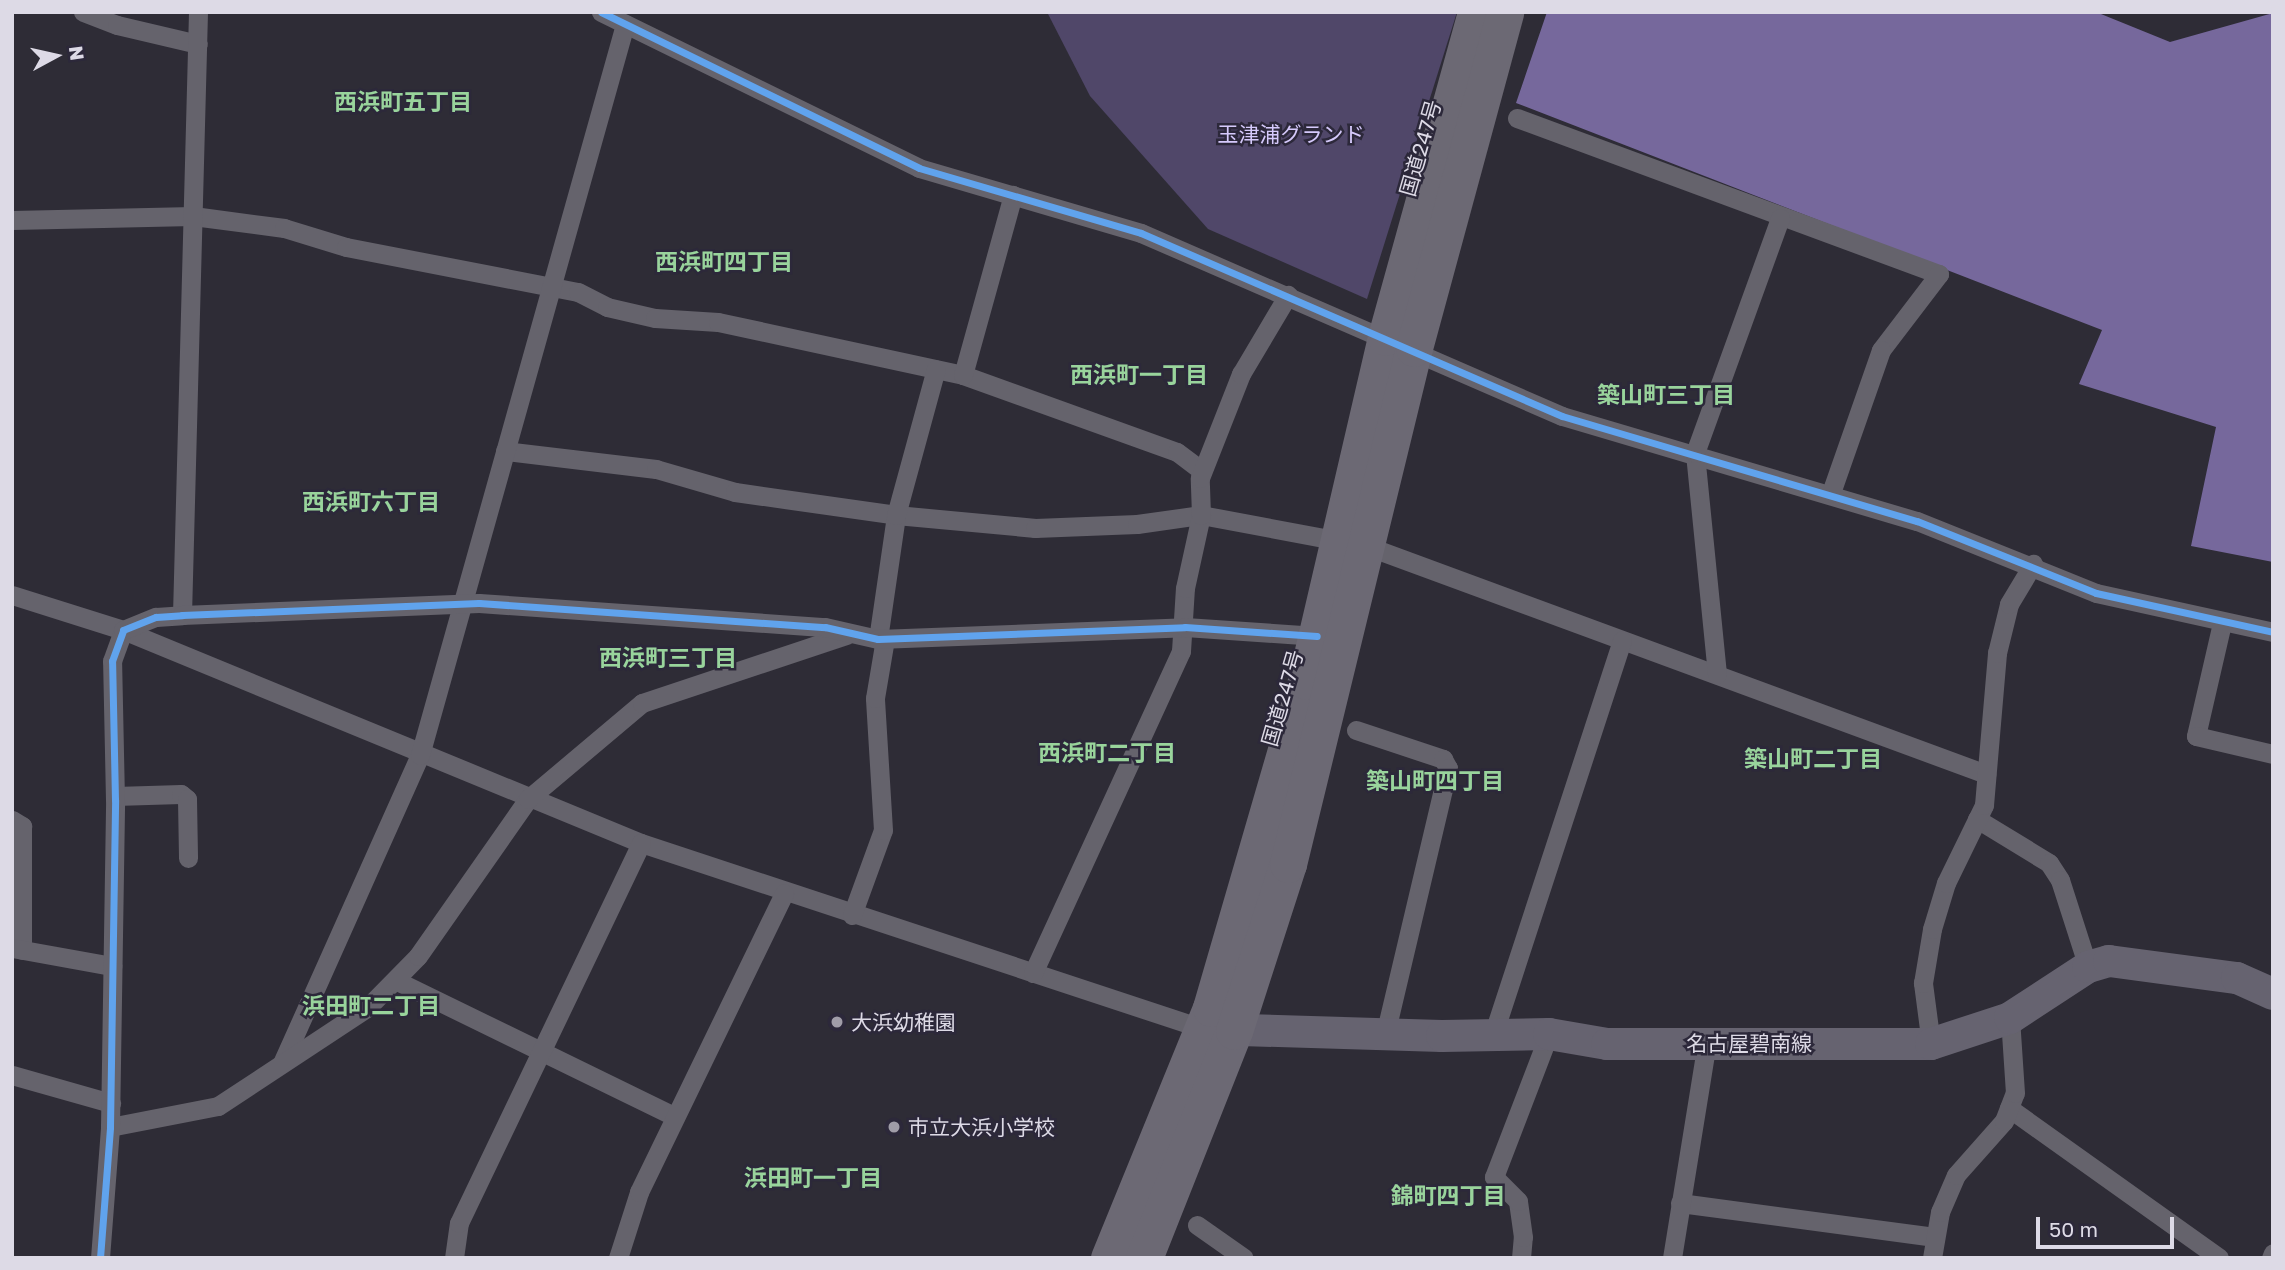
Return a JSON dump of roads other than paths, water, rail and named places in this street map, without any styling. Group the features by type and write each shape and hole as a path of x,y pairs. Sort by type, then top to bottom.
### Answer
{"highway":[{"name":"国道247号","path":"1109,1258 1218,1029 1288,864 1354,544 1476,12"},
{"name":"国道247号","path":"1400,343 1505,12"},
{"name":"国道247号","path":"1144,1258 1218,1029 1317,636 1354,544"}],"main road":[{"name":"名古屋碧南線","path":"1218,1029 1385,1035 1549,1034 1607,1045 1707,1042 1931,1044 2010,1018 2088,967 2109,961 2190,969 2237,978 2273,994"}],"street":[{"path":"83,12 117,25 198,44"},
{"path":"182,615 198,12"},
{"path":"601,12 863,144 919,168 1142,233 1400,343 1562,416 1831,493 2033,564 2096,593 2222,623 2273,632"},
{"path":"283,1061 420,755 625,24"},
{"path":"1517,118 1780,218 1939,274 1881,350 1831,493"},
{"path":"962,375 1013,195"},
{"path":"12,220 193,216 284,228 346,247 551,286 655,318 718,322 962,375 1177,452 1202,471"},
{"path":"1717,674 1695,453 1780,218"},
{"path":"1033,973 1181,651 1185,627 1185,588 1201,515 1202,471 1241,374 1288,295"},
{"path":"852,915 883,830 874,698 896,515 936,369"},
{"path":"505,451 656,469 735,492 896,515 1035,528 1137,524 1201,515 1354,544 1986,774"},
{"path":"1931,1044 1923,983 1932,929 1946,883 1984,804 1997,653 2009,604 2033,564"},
{"path":"12,595 123,631 420,755 641,843 852,915 1218,1029"},
{"path":"100,1258 111,1103 115,796 112,661 123,631 156,617 461,603 662,613 825,627 847,635 881,639 1185,627 1317,636"},
{"path":"2222,623 2196,736 2273,754"},
{"path":"110,1127 218,1106 368,1007 397,982 528,799 642,703 847,635"},
{"path":"1493,1035 1622,641"},
{"path":"1356,730 1443,759 1448,768 1385,1035"},
{"path":"115,796 181,794 187,799 188,858"},
{"path":"1977,819 2049,863 2060,880 2088,967"},
{"path":"12,820 22,826 17,949 112,966"},
{"path":"454,1258 459,1223 641,843"},
{"path":"618,1258 639,1192 784,893"},
{"path":"397,982 674,1116"},
{"path":"1932,1258 1935,1237 1956,1175 2004,1121 2009,1108 2017,1067 2010,1018"},
{"path":"1521,1258 1523,1237 1518,1202 1494,1177 1549,1034"},
{"path":"1672,1258 1707,1042"},
{"path":"12,1075 111,1103"},
{"path":"2009,1108 2219,1258"},
{"path":"1680,1203 1935,1237"},
{"path":"1197,1225 1244,1258"}],"place":[{"name":"大浜幼稚園","path":"837,1022"},
{"name":"市立大浜小学校","path":"894,1127"}],"district":[{"name":"西浜町五丁目","path":"403,101"},
{"name":"西浜町四丁目","path":"724,261"},
{"name":"西浜町一丁目","path":"1139,374"},
{"name":"築山町三丁目","path":"1666,394"},
{"name":"西浜町六丁目","path":"371,501"},
{"name":"西浜町三丁目","path":"668,657"},
{"name":"西浜町二丁目","path":"1107,752"},
{"name":"築山町二丁目","path":"1813,758"},
{"name":"築山町四丁目","path":"1435,780"},
{"name":"浜田町二丁目","path":"371,1005"},
{"name":"浜田町一丁目","path":"813,1177"},
{"name":"錦町四丁目","path":"1448,1195"}],"park label":[{"name":"玉津浦グランド","path":"1291,134"}]}
